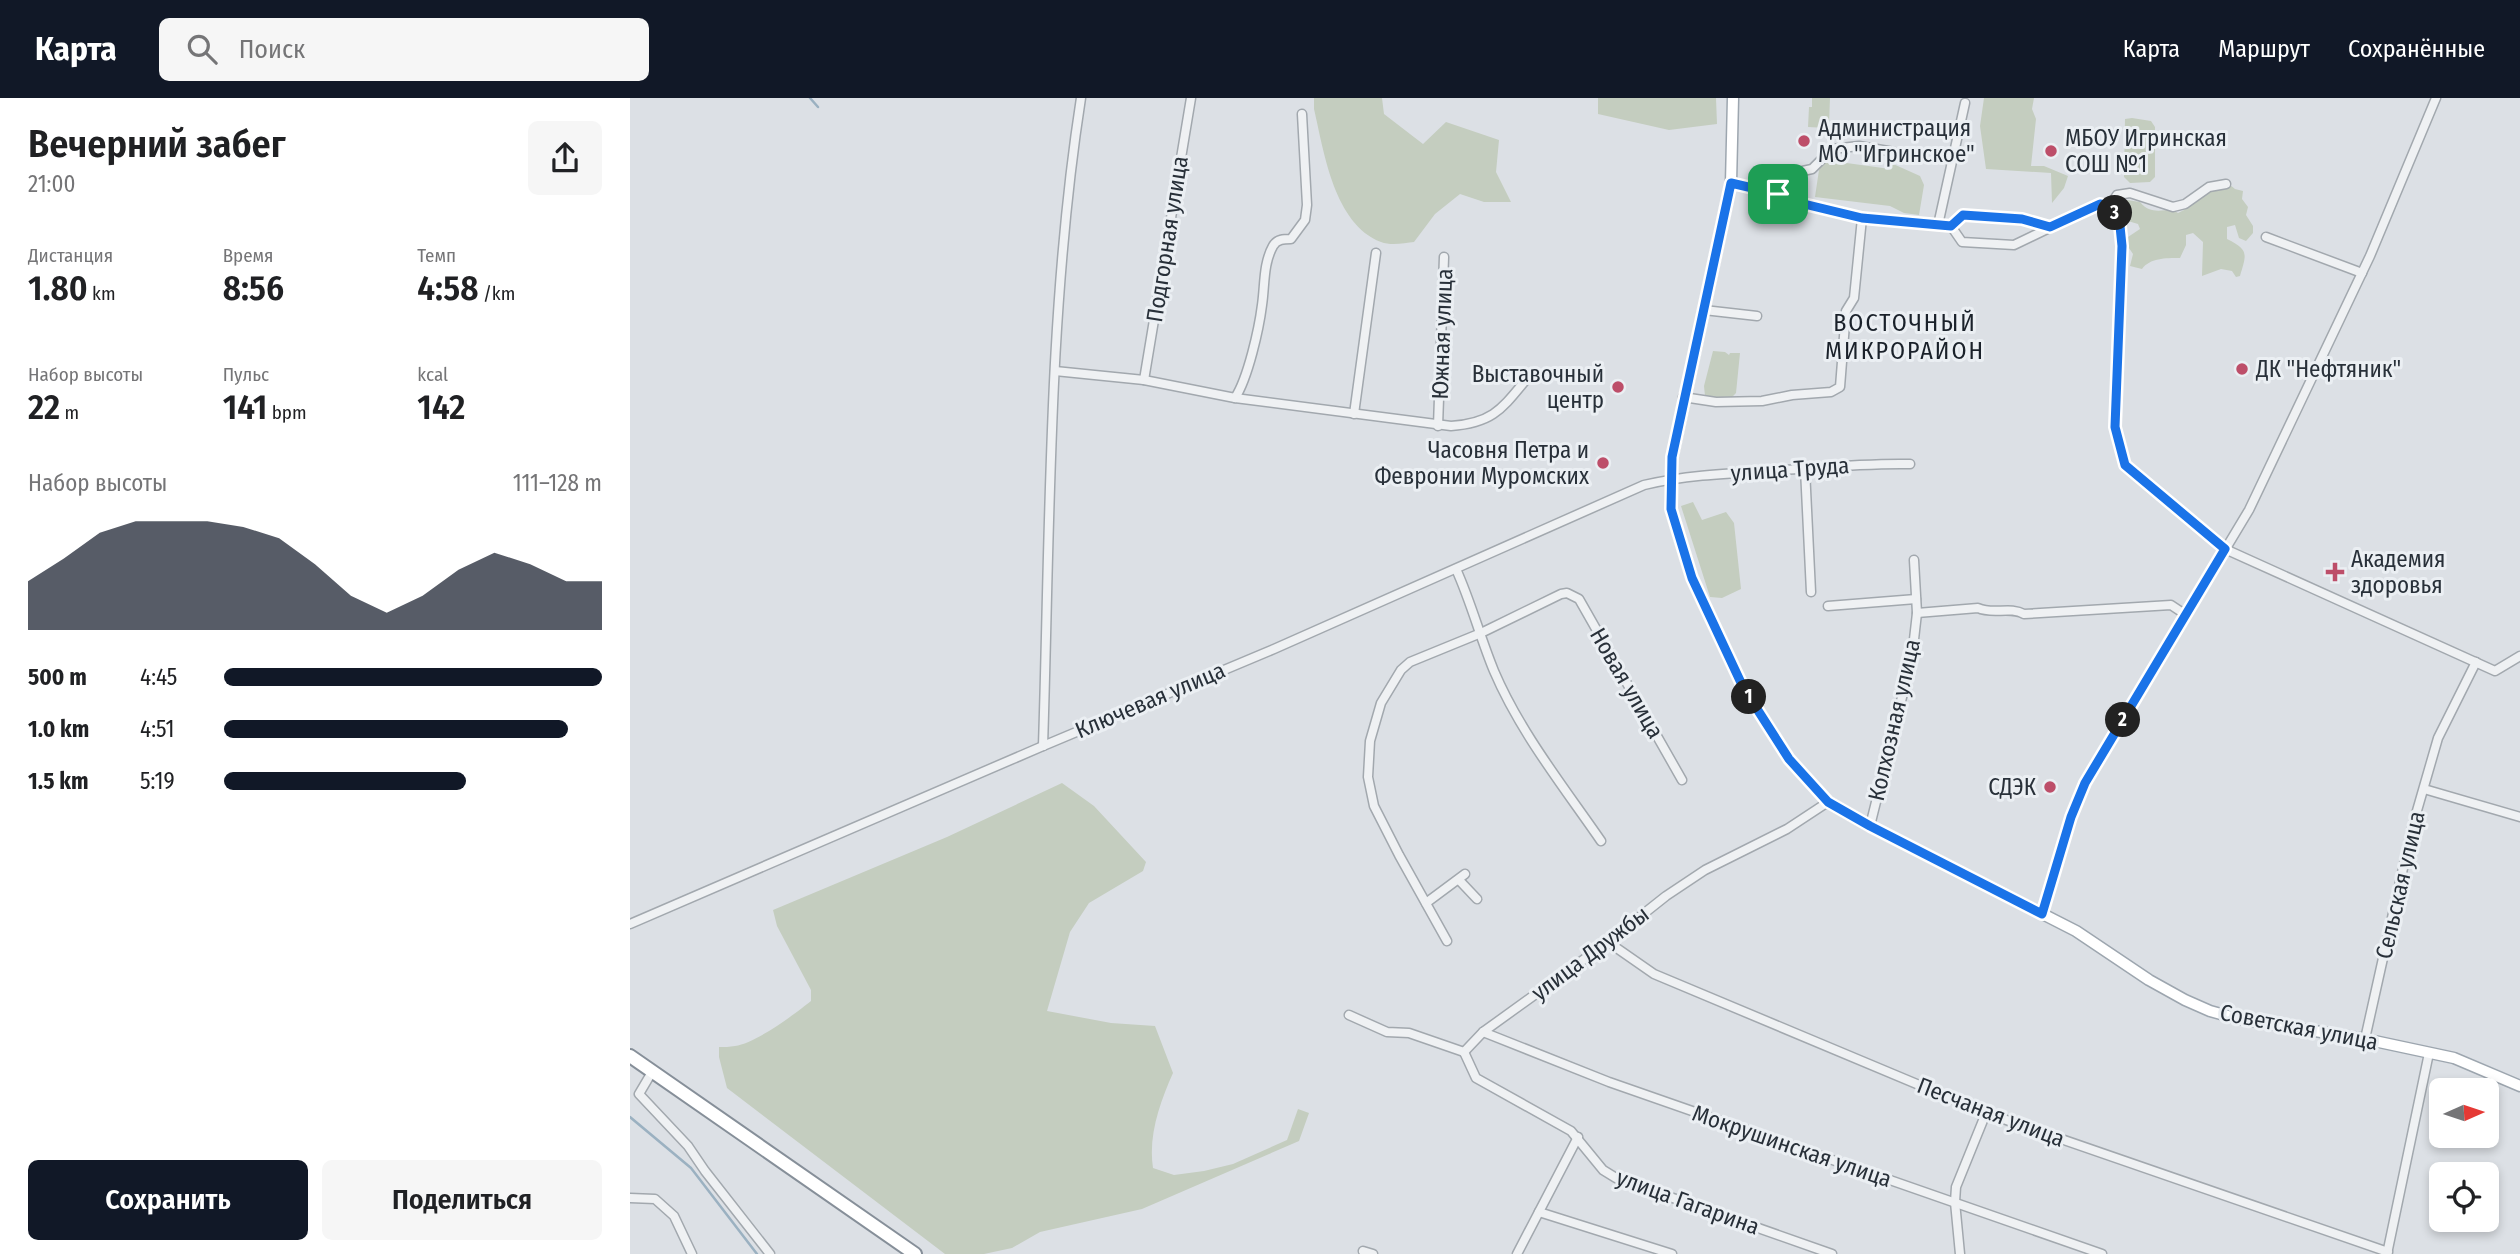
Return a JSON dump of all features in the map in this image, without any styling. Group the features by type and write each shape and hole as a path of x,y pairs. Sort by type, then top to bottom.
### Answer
{"highway":[{"path":"630,1056 915,1254"}],"main road":[{"name":"Советская улица","path":"1733,98 1731,183 1683,397 1672,457 1671,509 1692,578 1743,687 1789,759 1828,802 2086,937 2149,980 2185,1000 2239,1019 2429,1052 2477,1066 2520,1086"}],"street":[{"path":"1043,746 1055,371 1067,200 1081,98"},
{"name":"Подгорная улица","path":"1144,380 1191,98"},
{"path":"2042,914 2077,799 2249,510 2362,273 2436,98"},
{"path":"1938,225 1965,103"},
{"path":"1235,398 1246,373 1262,308 1265,266 1274,244 1279,240 1291,239 1305,220 1307,205 1302,114"},
{"path":"1778,194 1798,172 1812,169 1832,149 1859,146 1894,152"},
{"path":"1731,183 1862,218 1951,226 1963,215 2022,219 2050,227"},
{"path":"2110,206 2118,195 2130,193 2173,207 2185,204 2209,187 2226,184"},
{"path":"1951,226 1962,242 2014,245 2100,204 2110,206"},
{"path":"2110,206 2120,226 2122,246 2115,427 2125,465 2225,549 2495,671 2520,656"},
{"path":"1683,397 1716,402 1762,401 1792,394 1831,392 1840,387 1846,311 1854,298 1862,218"},
{"path":"2266,237 2362,273"},
{"path":"1354,414 1376,253"},
{"name":"Южная улица","path":"1444,257 1438,426 1469,425 1494,415 1530,375"},
{"path":"1704,310 1756,316"},
{"path":"1055,371 1144,380 1235,398 1438,426"},
{"name":"улица Труда","path":"1671,479 1862,463 1910,464"},
{"path":"1805,469 1811,592"},
{"name":"Ключевая улица","path":"630,924 1274,649 1644,485 1671,479"},
{"name":"Колхозная улица","path":"1870,826 1912,657 1917,613 1914,560"},
{"path":"1456,569 1494,671 1508,698 1538,749 1601,841"},
{"name":"Новая улица","path":"1481,633 1567,593 1579,599 1682,780"},
{"path":"1828,606 1916,599"},
{"name":"Колхозная улица","path":"1917,613 1978,608 1987,612 2018,610 2024,614 2171,605 2186,615"},
{"path":"1447,941 1374,806 1368,776 1370,741 1381,704 1401,670 1410,662 1481,633"},
{"path":"2424,789 2444,724 2476,662"},
{"name":"Сельская улица","path":"2365,1039 2412,828 2424,789 2520,817"},
{"name":"улица Дружбы","path":"1464,1052 1483,1032 1608,942 1666,896 1705,870 1787,829 1828,802"},
{"path":"1426,903 1462,877 1478,899"},
{"name":"Песчаная улица","path":"1608,942 1654,974 1986,1113 2387,1253"},
{"path":"1349,1015 1387,1032 1409,1033 1464,1052"},
{"name":"Мокрушинская улица","path":"1483,1032 1609,1082 2102,1254"},
{"name":"улица Гагарина","path":"1464,1052 1476,1078 1571,1131 1603,1170 1616,1178 1832,1254"},
{"path":"2387,1253 2429,1052"},
{"path":"652,1072 639,1094 688,1146 770,1254"},
{"path":"1960,1254 1956,1187 1986,1113"},
{"path":"1517,1254 1578,1137"},
{"path":"630,1198 655,1199 674,1216 692,1254"},
{"path":"1539,1212 1672,1254"},
{"path":"1363,1251 1373,1254"}],"green space":[{"path":"1314,98 1382,98 1384,114 1423,144 1446,122 1499,140 1496,172 1511,202 1484,202 1460,194 1435,214 1414,242 1381,242 1365,233 1352,220 1342,203 1327,165"},
{"path":"1598,98 1716,98 1717,124 1669,130 1598,114"},
{"path":"1812,98 1830,98 1827,128 1808,127"},
{"path":"1984,98 2034,98 2032,109 2036,119 2031,166 2044,166 2068,176 2064,188 2052,203 2051,173 1986,169 1980,126"},
{"path":"2125,119 2151,121 2155,127 2155,177 2150,182 2130,183 2124,177"},
{"path":"1825,160 1890,169 1891,163 1920,176 1924,185 1919,215 1904,213 1890,206 1815,197 1819,170"},
{"path":"2230,185 2243,191 2242,199 2248,207 2246,215 2253,226 2253,233 2246,241 2239,238 2235,225 2227,227 2227,239 2243,250 2244,263 2240,276 2236,277 2232,271 2221,269 2202,276 2203,242 2193,233 2186,235 2186,245 2180,258 2154,261 2142,269 2130,266 2133,254 2127,245 2128,237 2140,229 2138,224 2128,221 2125,216 2127,200 2140,202 2151,210 2173,210 2178,213 2198,201 2201,192"},
{"path":"1713,351 1729,355 1740,353 1736,393 1731,398 1705,396 1704,386"},
{"path":"1693,502 1702,520 1726,512 1734,523 1741,589 1722,598 1710,597 1681,506"},
{"path":"1062,783 1094,806 1146,862 1143,871 1089,903 1070,932 1047,1011 1111,1023 1155,1026 1173,1073 1156,1119 1152,1144 1153,1168 1174,1175 1233,1164 1287,1140 1298,1109 1309,1113 1299,1141 1142,1209 1040,1232 1012,1248 984,1254 945,1254 727,1088 719,1047 735,1046 753,1040 811,1001 811,990 777,926 773,910 947,837"}],"waterway":[{"path":"810,98 818,107"},
{"path":"630,1117 691,1168 757,1254"}],"place":[{"name":"Администрация МО \"Игринское\"","path":"1804,141"},
{"name":"МБОУ Игринская СОШ №1","path":"2051,151"},
{"name":"ДК \"Нефтяник\"","path":"2242,369"},
{"name":"Выставочный центр","path":"1618,387"},
{"name":"Часовня Петра и Февронии Муромских","path":"1603,463"},
{"name":"Академия здоровья","path":"2335,572"},
{"name":"СДЭК","path":"2050,787"}],"district":[{"name":"ВОСТОЧНЫЙ МИКРОРАЙОН","path":"1905,337"}],"route":[{"path":"1731,183 1778,194 1804,204 1862,218 1951,226 1963,215 2022,219 2050,227 2100,204 2106,204 2113,210 2120,226 2121,311 2115,427 2125,465 2225,549 2085,783 2071,817 2042,914 1828,802 1789,759 1743,687 1692,578 1671,509 1672,457 1683,397 1731,183"}]}
